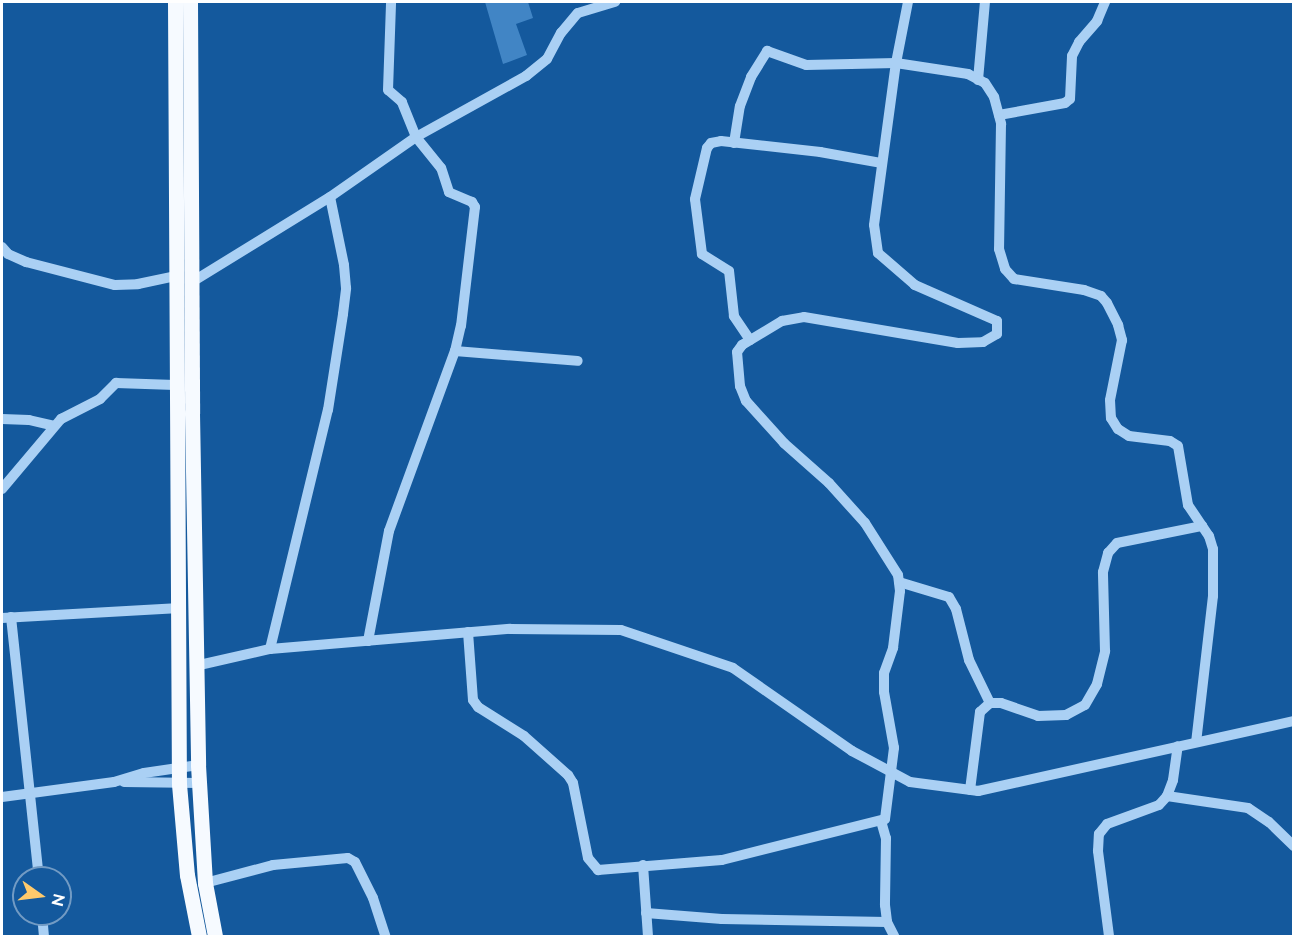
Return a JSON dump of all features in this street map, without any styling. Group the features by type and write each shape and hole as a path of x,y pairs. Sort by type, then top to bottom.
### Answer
{"main road":[{"path":"175,2 175,385 180,608 179,784 187,875 199,936"},
{"path":"190,2 195,666 198,765 206,883 215,936"}],"street":[{"path":"368,641 389,531 462,326 475,207 472,202 449,192 441,168 416,137 402,102 392,95 387,85 391,2"},
{"path":"192,282 330,196 416,137 526,76 547,59 561,33 578,14 615,2"},
{"path":"468,632 473,700 478,707 524,736 568,775 573,783 588,858 592,866 604,871 643,865 722,860 885,819 894,748 886,714 884,673 893,648 899,582 887,555 865,523 829,483 784,443 746,401 740,386 737,352 750,340 782,321 804,317 958,343 984,342 997,334 997,321 915,285 878,253 874,225 896,63 908,2"},
{"path":"978,80 985,2"},
{"path":"999,115 1065,104 1070,99 1072,56 1079,42 1097,21 1105,2"},
{"path":"734,143 743,97 751,77 767,51 806,64 896,63 968,74 985,83 994,97 1001,124 999,249 1005,268 1014,279 1084,290 1101,296 1107,303 1122,340 1110,400 1112,418 1118,429 1129,436 1170,441 1178,446 1188,505 1213,549 1213,596 1196,742"},
{"path":"750,340 734,316 729,271 704,258 702,254 695,199 707,148 711,143 721,141 820,152 882,163"},
{"path":"270,649 311,489 338,349 346,288 340,238 330,196"},
{"path":"2,247 8,254 26,262 115,285 138,284 175,276"},
{"path":"455,351 578,361"},
{"path":"2,489 54,426 68,414 99,399 116,383 175,385"},
{"path":"2,419 28,420 54,426"},
{"path":"970,790 980,712 990,703 1001,703 1038,716 1066,715 1085,705 1097,684 1105,651 1103,572 1108,553 1117,543 1202,526"},
{"path":"899,582 949,597 956,609 969,660 990,703"},
{"path":"38,866 32,793 6,617 180,608"},
{"path":"195,666 270,649 468,632 510,629 621,630 733,668 852,751 910,782 978,791 1293,721"},
{"path":"1109,936 1098,851 1099,834 1107,824 1159,805 1167,796 1173,780 1178,746"},
{"path":"2,796 114,782 179,767 198,765"},
{"path":"114,782 199,783"},
{"path":"1167,796 1248,808 1269,822 1293,846"},
{"path":"881,821 886,838 887,922 894,936"},
{"path":"206,883 273,865 348,858 355,862 373,898 385,936"},
{"path":"643,865 648,936"},
{"path":"646,913 722,919 887,922"}],"building":[{"path":"485,2 528,2 533,18 516,24 527,55 503,64"}]}
